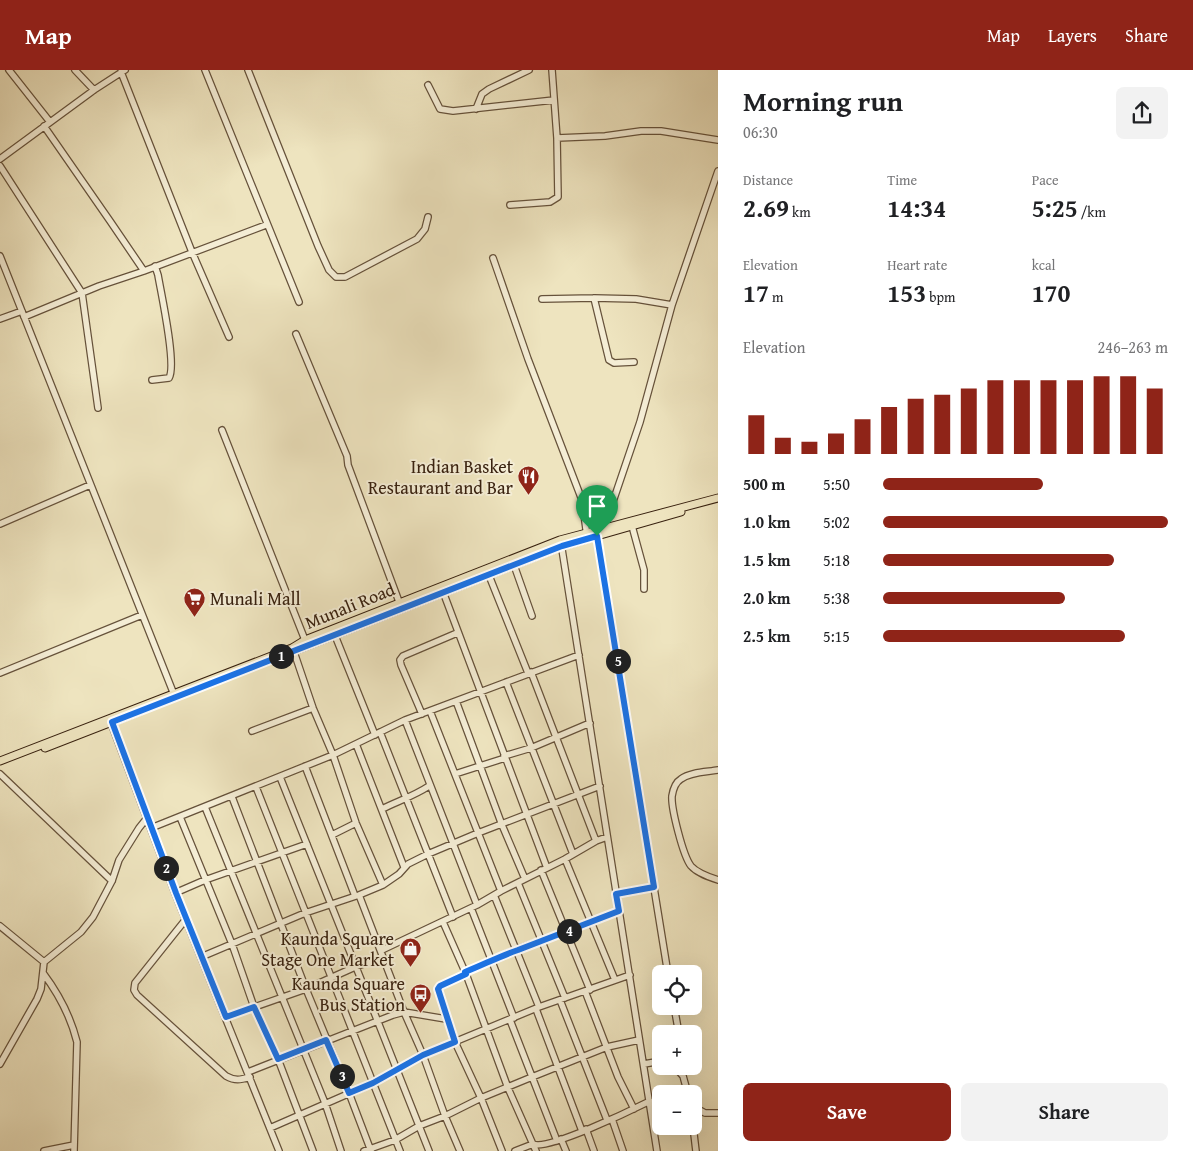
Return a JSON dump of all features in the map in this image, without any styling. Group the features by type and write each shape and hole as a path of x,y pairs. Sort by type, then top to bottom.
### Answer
{"main road":[{"name":"Munali Road","path":"601,533 718,498"},
{"name":"Munali Road","path":"0,761 293,650 561,543 718,502"},
{"name":"Munali Road","path":"488,572 514,565 561,543"},
{"name":"Munali Road","path":"293,650 305,640 334,633"},
{"name":"Munali Road","path":"0,765 110,720"}],"street":[{"path":"9,70 50,122"},
{"path":"75,70 94,90"},
{"path":"205,70 266,225 299,302"},
{"path":"248,70 318,246 329,270 336,277 345,277 417,239 425,229 428,217"},
{"path":"476,109 482,94 529,70"},
{"path":"510,206 550,202 558,198 557,138 552,70"},
{"path":"0,160 44,126 123,71 192,252 228,337"},
{"path":"428,85 440,109 453,111 554,100"},
{"path":"44,126 144,271"},
{"path":"557,138 605,136 642,130 718,140"},
{"path":"0,166 82,293 98,408"},
{"path":"667,965 601,533 640,422 672,305 718,171"},
{"path":"0,319 23,314 266,225"},
{"path":"0,256 175,695"},
{"path":"493,258 528,359 582,500 587,536"},
{"path":"152,380 164,380 169,378 171,374 167,330 158,275 154,266"},
{"path":"594,298 609,360 614,363 634,362"},
{"path":"542,299 636,299 672,305"},
{"path":"296,334 347,456 348,465 401,606"},
{"path":"222,430 305,640"},
{"path":"0,524 90,485"},
{"path":"632,526 644,570 644,589"},
{"path":"561,543 657,1151"},
{"path":"514,565 532,616"},
{"path":"488,572 556,737 596,841"},
{"path":"442,590 527,815 544,869 618,1077 634,1109"},
{"path":"1,671 142,615"},
{"path":"334,633 405,798 453,917"},
{"path":"422,714 400,660 403,656 457,633"},
{"path":"293,650 313,708 333,755 356,823 383,885"},
{"path":"151,828 333,755 405,720 529,672 579,655"},
{"path":"506,682 573,854"},
{"path":"456,701 502,825 525,879"},
{"path":"252,731 313,708"},
{"path":"430,711 501,891"},
{"path":"110,720 186,919 279,1151"},
{"path":"405,720 454,844 532,1077 559,1140 566,1151"},
{"path":"455,774 532,748 590,723"},
{"path":"356,744 404,867"},
{"path":"305,766 357,895 382,950 404,1012 423,1055 460,1151"},
{"path":"718,770 681,778 676,784 672,796 680,842 686,857 691,866 697,871 718,880"},
{"path":"0,774 112,881"},
{"path":"280,777 429,1151"},
{"path":"382,809 417,794 430,786"},
{"path":"201,957 305,913 383,885 400,874 404,867 428,854 600,786"},
{"path":"256,787 400,1151"},
{"path":"232,797 280,924 349,1093 369,1150 395,1140 419,1126 445,1116 481,1098 532,1077 584,1058 607,1047 639,1040"},
{"path":"205,807 325,1103 342,1151"},
{"path":"180,817 232,944 254,1007 278,1059 313,1151"},
{"path":"0,1064 37,999 41,989 44,962 81,932 93,917 112,881 120,860 147,818"},
{"path":"332,835 356,823"},
{"path":"382,950 453,917 596,841 607,837"},
{"path":"176,893 205,880 306,844"},
{"path":"565,859 615,980"},
{"path":"518,882 584,1058 624,1151"},
{"path":"616,894 654,887"},
{"path":"494,895 517,950 558,1067 594,1151"},
{"path":"502,1151 481,1098 455,1042 446,1019 438,989 440,986 466,973 517,950 619,911"},
{"path":"186,919 135,983 134,990 137,995 226,1076 234,1080 238,1080 302,1049 404,1012 446,1019"},
{"path":"443,922 466,973 508,1088 536,1151"},
{"path":"0,926 44,962"},
{"path":"226,1017 306,989 355,967 383,957"},
{"path":"42,973 51,984 73,1028 77,1042 74,1148 44,1151"},
{"path":"270,1128 373,1083 423,1055 538,1008 630,975"},
{"path":"644,1064 652,1063"},
{"path":"683,1076 686,1085"},
{"path":"515,1151 533,1144 537,1146 559,1140 650,1101"},
{"path":"702,1111 718,1113"},
{"path":"694,1135 696,1151"}],"place":[{"name":"Indian Basket Restaurant and Bar","path":"529,496"},
{"name":"Munali Mall","path":"194,618"},
{"name":"Kaunda Square Stage One Market","path":"410,968"},
{"name":"Kaunda Square Bus Station","path":"421,1013"}],"route":[{"path":"597,536 654,887 616,894 619,911 517,950 465,972 466,974 440,986 438,989 446,1019 455,1042 423,1055 373,1083 349,1093 326,1040 278,1059 254,1007 226,1017 176,893 112,722 562,546 597,536"}]}
